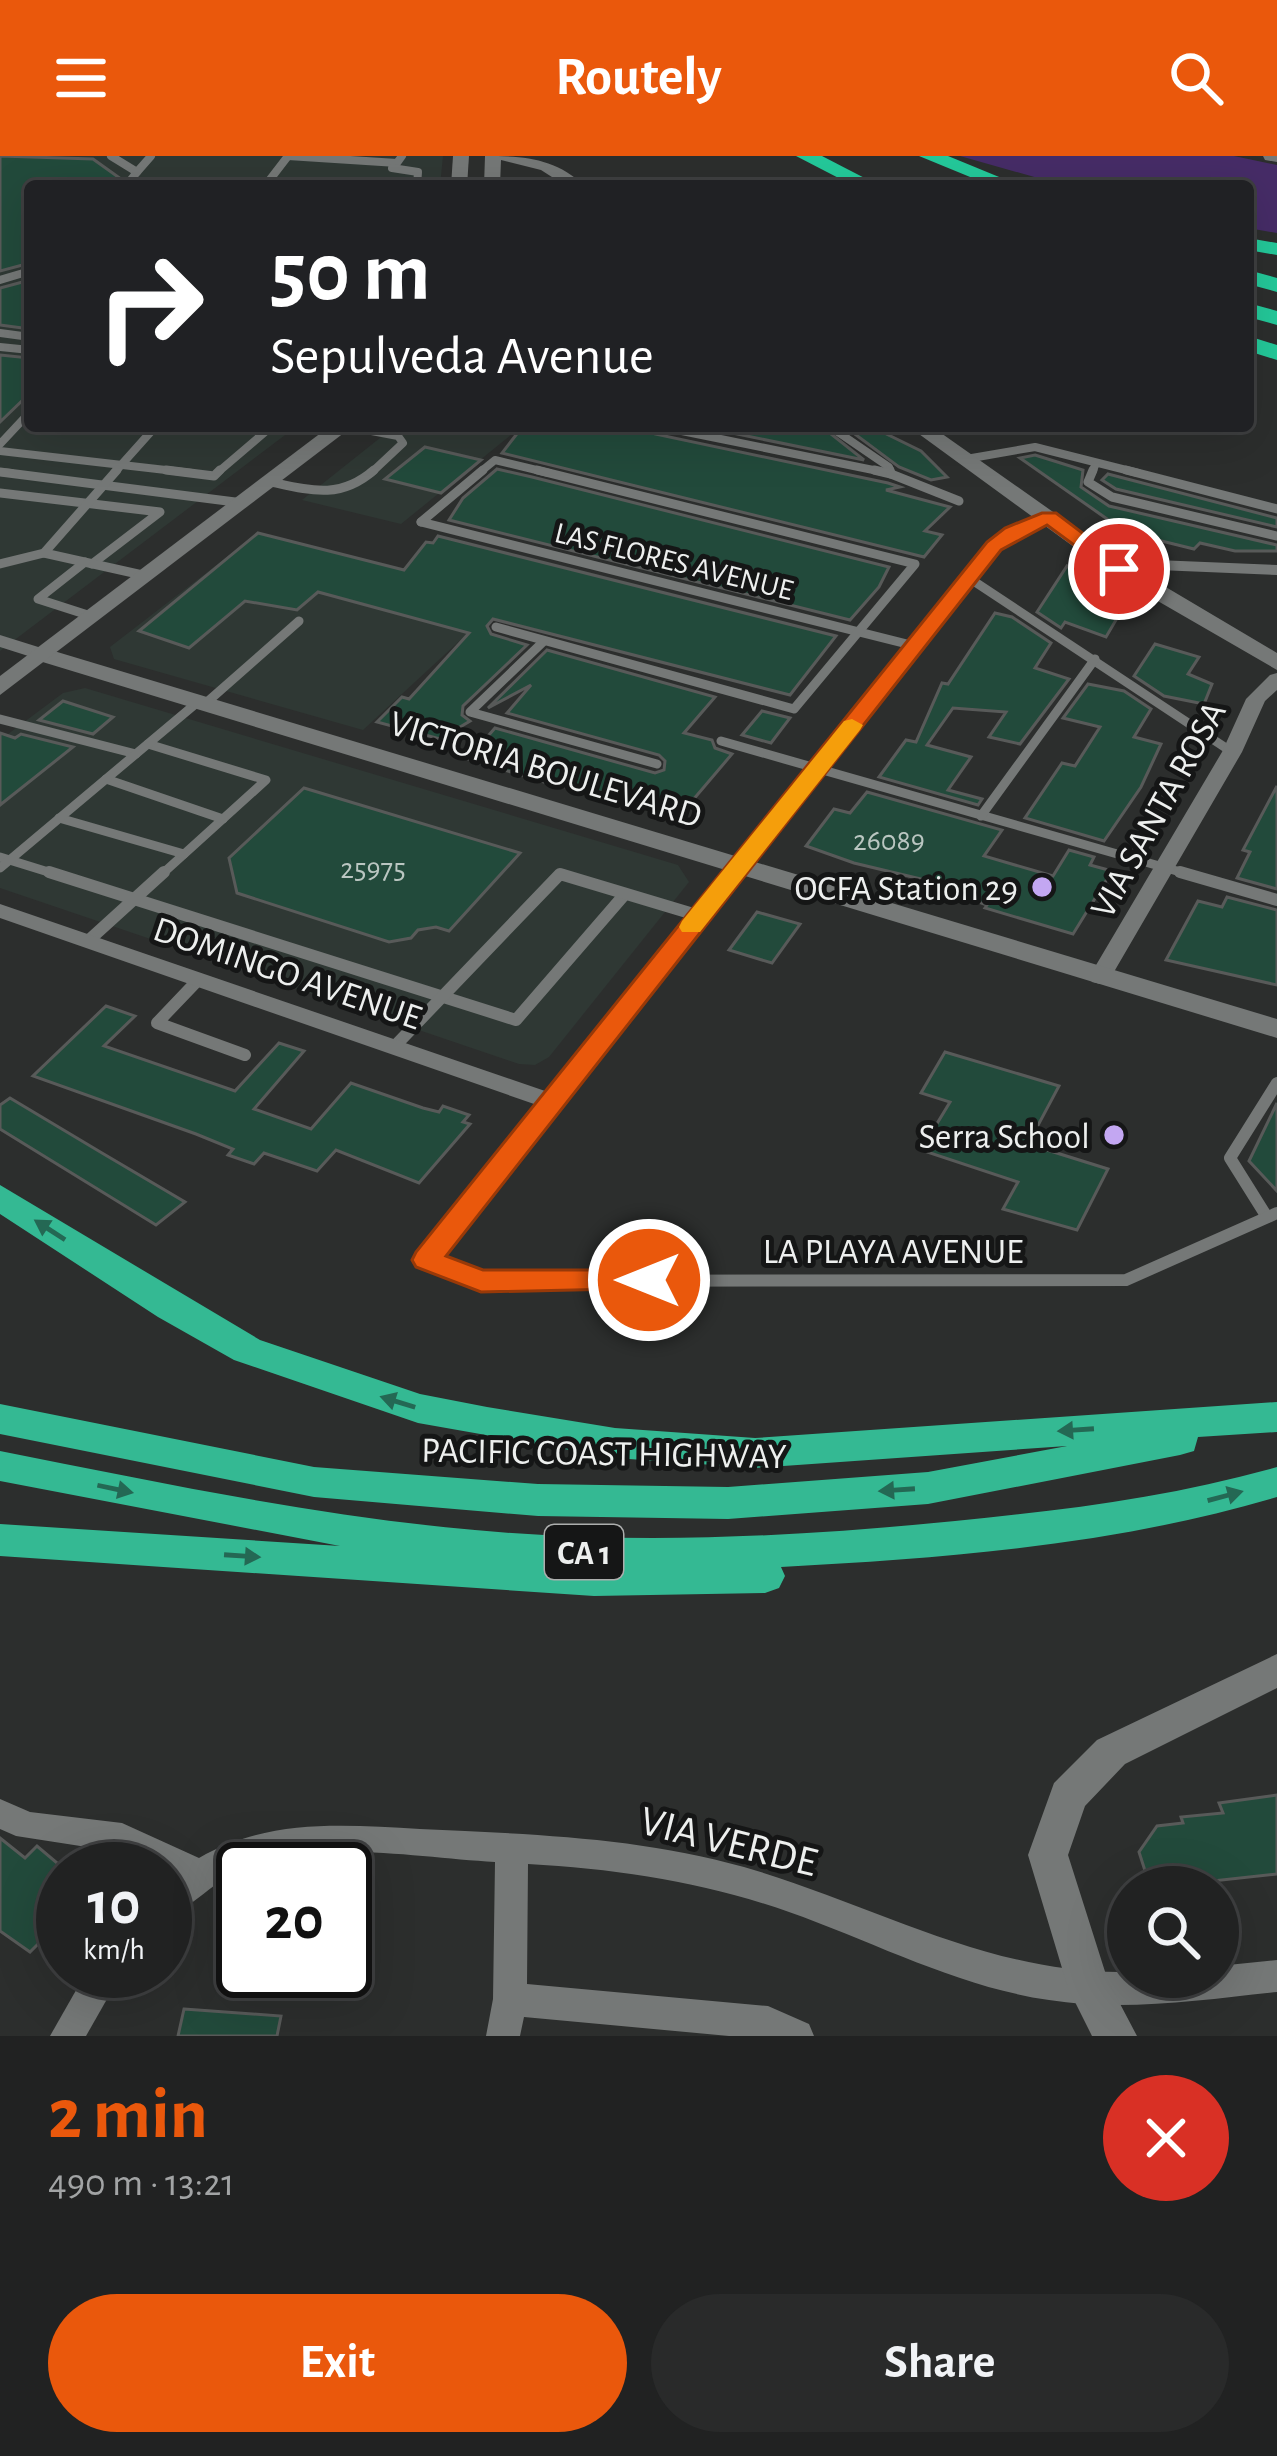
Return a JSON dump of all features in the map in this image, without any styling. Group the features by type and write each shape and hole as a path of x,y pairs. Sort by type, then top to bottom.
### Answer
{"highway":[{"path":"806,156 857,180"},
{"path":"901,156 959,180"},
{"path":"929,156 995,180"},
{"path":"0,1197 171,1308 247,1350 418,1408 487,1422 615,1443 755,1453 1277,1417"},
{"name":"PACIFIC COAST HIGHWAY","path":"0,1420 314,1482 476,1497 728,1503 928,1488 1055,1466 1277,1417"},
{"name":"CA 1","path":"0,1466 308,1525 523,1550 786,1552 1173,1510 1277,1482"},
{"path":"0,1540 594,1580 751,1576 988,1546 1173,1510"}],"main road":[{"path":"506,156 548,166 568,180"},
{"path":"0,688 336,432"},
{"path":"927,432 1119,569 1277,663"},
{"name":"VICTORIA BOULEVARD","path":"44,655 1277,1029"},
{"path":"1115,2036 1089,1988 1048,1855 1068,1796 1111,1752 1277,1670"}],"street":[{"path":"427,1260 969,578 1012,532 1049,518"},
{"path":"1119,569 1132,564 1277,570"},
{"name":"VICTORIA BOULEVARD","path":"0,641 44,655"},
{"name":"VIA SANTA ROSA","path":"1100,977 1232,752 1256,700 1277,680"},
{"name":"DOMINGO AVENUE","path":"0,910 553,1102"},
{"path":"0,1813 28,1826 122,1838 198,1874"},
{"name":"VIA VERDE","path":"192,1879 236,1854 327,1839 643,1858 715,1874 1015,1977 1139,1990 1277,1976"},
{"path":"503,2036 510,1999 512,1849"},
{"path":"67,2036 90,1998"},
{"path":"510,1999 768,2023 797,2036"}],"lane":[{"path":"111,156 137,172"},
{"path":"130,180 151,156"},
{"path":"288,156 397,163 401,156"},
{"path":"343,166 415,170 417,180"},
{"path":"0,447 24,419"},
{"path":"44,553 151,432"},
{"path":"0,447 214,476 265,432"},
{"path":"272,482 342,494 354,490 403,443 398,436 376,432"},
{"path":"686,432 891,474 959,501"},
{"path":"838,432 889,467 891,474"},
{"path":"966,459 1035,447 1277,509"},
{"name":"LAS FLORES AVENUE","path":"858,632 915,564 495,460 422,522 858,632 915,646"},
{"path":"1096,463 1088,482 1112,497 1277,536"},
{"path":"0,472 243,503"},
{"path":"0,493 160,512 38,599 94,617"},
{"path":"0,564 44,553 147,576"},
{"path":"969,578 1232,752"},
{"path":"3,861 299,621"},
{"path":"496,627 794,709 858,632"},
{"path":"544,641 470,712 657,764"},
{"path":"981,816 1095,659"},
{"path":"0,719 136,754"},
{"path":"721,741 1277,900"},
{"path":"88,941 266,780 148,744"},
{"path":"106,779 224,819"},
{"path":"59,818 184,854"},
{"path":"3,861 136,898 516,1020 625,895"},
{"path":"394,1047 560,874 700,916"},
{"path":"199,979 157,1023 245,1055"},
{"path":"1272,1215 1229,1157 1277,1083"},
{"name":"LA PLAYA AVENUE","path":"427,1260 481,1281 1126,1280 1272,1215"}],"shaded area":[{"path":"0,156 443,156 441,180 24,180 24,432 289,432 0,651"},
{"path":"960,156 1234,156 1277,165 1277,233 1254,229 1254,180 1045,180"},
{"path":"387,432 515,432 401,524 302,500"},
{"path":"258,533 508,596 363,730 114,659 110,647"},
{"path":"85,688 678,865 689,882 549,1057 535,1065 519,1064 0,888 0,740 63,693"}],"building":[{"path":"0,156 93,159 121,179 24,180 24,265 0,271"},
{"path":"24,282 24,328 0,325 0,288"},
{"path":"0,355 24,357 24,399 0,422"},
{"path":"518,432 654,432 888,483 900,487 886,490 950,507 925,531 942,535 924,557 502,453"},
{"path":"727,432 829,432 864,460"},
{"path":"852,432 882,432 921,451 947,477 931,480 899,467"},
{"path":"425,447 481,460 441,493 385,479"},
{"path":"1035,455 1083,470 1081,487 1109,506 1277,545 1277,551 1235,551 1200,543 1194,549 1133,534 1139,528 1110,521 1020,458"},
{"path":"497,469 889,567 879,587 850,620 449,520 463,498"},
{"path":"1108,474 1277,518 1277,527 1116,489 1102,480"},
{"path":"258,533 404,570 426,542 433,543 438,536 836,636 790,695 493,619 487,626 491,634 527,645 463,706 462,715 470,721 440,739 377,722 402,697 409,699 469,633 318,592 297,610 245,601 189,648 139,631"},
{"path":"1067,566 1106,597 1101,603 1123,608 1106,637 1065,622 1061,628 1037,612"},
{"path":"995,613 1012,617 1051,643 1035,668 1069,679 1020,744 989,737 1006,712 953,708 927,745 971,757 948,790 982,799 978,805 879,777 906,740 916,742 942,683 948,684"},
{"path":"1155,644 1199,657 1188,674 1212,684 1204,704 1164,696 1134,676"},
{"path":"547,650 715,697 684,733 712,740 715,748 732,754 681,814 629,798 627,802 597,797 600,792 554,785 468,759 495,728 655,773 664,770 665,761 659,755 507,713 531,685 488,708"},
{"path":"1088,684 1124,691 1151,709 1134,737 1161,744 1141,787 1104,841 1025,818 1062,763 1075,766 1100,727 1063,718"},
{"path":"63,701 113,717 93,734 39,720"},
{"path":"762,711 790,718 771,743 742,735"},
{"path":"0,733 15,738 21,734 73,747 0,805"},
{"path":"1277,786 1277,889 1237,878 1250,852 1243,850"},
{"path":"304,788 520,853 449,931 418,930 411,938 389,942 237,893 229,858"},
{"path":"867,792 1002,830 984,856 1053,876 1069,850 1094,857 1090,865 1112,871 1073,934 985,908 987,905 970,899 975,892 854,863 806,846 834,809 850,813"},
{"path":"1227,897 1277,910 1277,985 1166,960 1198,901 1222,907"},
{"path":"757,912 800,924 772,963 729,950"},
{"path":"106,1006 135,1016 104,1046 235,1091 279,1043 304,1051 254,1109 311,1129 351,1083 439,1112 443,1106 469,1115 463,1122 470,1124 419,1183 336,1150 317,1171 264,1153 254,1164 228,1155 233,1149 196,1134 33,1076"},
{"path":"945,1052 1059,1086 1028,1144 1108,1169 1077,1230 1003,1209 1018,1182 921,1150 950,1102 921,1093"},
{"path":"10,1098 185,1202 156,1225 0,1129 0,1105"},
{"path":"1277,1103 1277,1191 1249,1161"},
{"path":"1277,1795 1277,1874 1239,1878 1239,1866 1144,1866 1139,1852 1157,1826 1183,1823 1181,1817 1223,1813 1219,1803"},
{"path":"0,1838 25,1858 36,1847 36,1946 30,1952 0,1931"},
{"path":"184,2009 281,2016 277,2036 178,2036"}],"slow traffic":[{"path":"691,927 852,725"}],"place":[{"name":"OCFA Station 29","path":"1042,887"},
{"name":"Serra School","path":"1114,1135"}],"route":[{"path":"649,1280 481,1281 427,1260 994,546 1012,532 1049,518 1119,569"}]}
